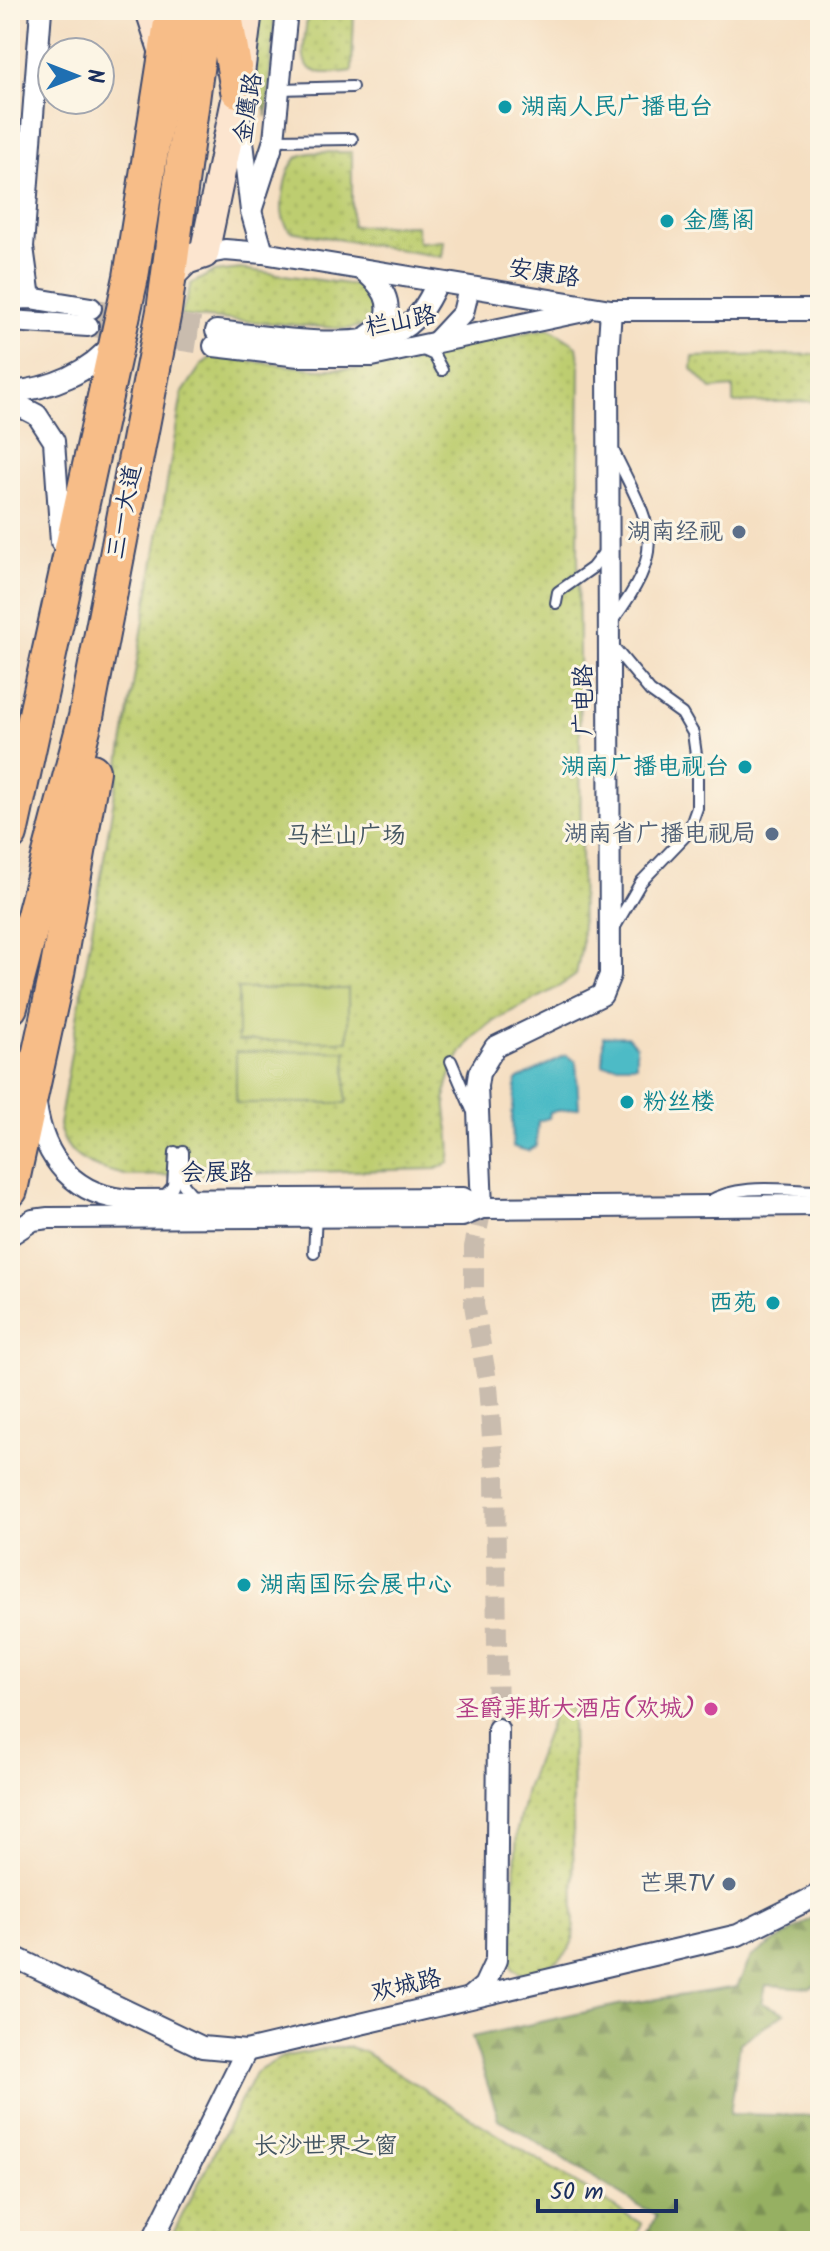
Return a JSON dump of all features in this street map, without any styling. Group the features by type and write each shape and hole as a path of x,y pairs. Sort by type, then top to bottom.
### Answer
{"highway":[{"name":"三一大道","path":"10,834 59,619 99,324 166,59 173,10"},
{"name":"三一大道","path":"10,1007 86,717 168,278 204,10"},
{"path":"224,10 238,90"},
{"path":"10,1190 78,861 150,385"}],"main road":[{"path":"150,10 166,59"},
{"path":"168,278 186,260 204,254 238,90 248,10"}],"street":[{"path":"41,10 20,298 99,324"},
{"name":"金鹰路","path":"251,211 274,140 287,10"},
{"path":"238,90 251,211 263,253"},
{"name":"安康路","path":"204,254 225,250 263,253 604,309 820,310"},
{"path":"364,271 380,284 388,305 384,325 378,332 366,337"},
{"name":"栏山路","path":"437,283 418,316 392,334 324,341 215,338 337,357 424,346 604,309"},
{"path":"424,346 456,325 469,288"},
{"name":"广电路","path":"482,1208 479,1073 495,1047 602,995 610,975 609,441 604,309"},
{"path":"10,321 99,324"},
{"path":"10,392 38,389 58,382 105,354 99,324"},
{"path":"10,401 37,415 54,441 61,518 59,619"},
{"name":"会展路","path":"36,1073 40,1130 66,1176 102,1196 204,1199 316,1212"},
{"name":"会展路","path":"10,1235 33,1220 48,1218 316,1212 462,1216 482,1208 820,1205"},
{"path":"469,1998 484,1986 496,1960 498,1729"},
{"name":"欢城路","path":"10,1955 202,2047 246,2051 738,1935 820,1894"},
{"path":"152,2241 246,2051"}],"lane":[{"path":"280,89 352,87"},
{"path":"274,140 352,139"},
{"path":"424,346 434,355 442,370"},
{"path":"609,441 647,519 649,533 644,571 610,634 650,691 682,714 693,733 697,762 697,808 688,833 641,882 612,932"},
{"path":"556,603 558,592 592,568 609,545"},
{"path":"451,1061 478,1123"},
{"path":"160,1199 173,1186 179,1152 183,1184 190,1194 204,1199"},
{"path":"702,1206 724,1193 743,1190 820,1191"},
{"path":"314,1253 316,1212"}],"green space":[{"path":"254,10 275,10 267,117 254,64"},
{"path":"308,10 354,10 352,71 332,73 310,69 304,53"},
{"path":"352,152 352,226 416,225 418,242 444,241 442,257 290,231 283,218 282,200 286,178 296,159 312,153"},
{"path":"242,269 361,286 372,294 373,314 363,326 347,329 181,316 191,284 213,272"},
{"name":"马栏山广场","path":"549,328 577,346 580,367 578,556 582,944 576,975 501,1017 470,1041 458,1059 446,1092 449,1163 436,1169 129,1176 85,1161 68,1147 59,1125 182,394 202,364 212,357 318,369 363,369 406,363 456,346"},
{"path":"820,354 820,401 733,403 733,387 711,389 692,369 693,357"},
{"path":"238,989 348,989 348,1041 238,1041"},
{"path":"346,1051 346,1103 236,1103 236,1052"},
{"path":"556,1707 572,1708 574,1936 561,1958 548,1966 522,1974 513,1969 510,1958 517,1830 526,1789"},
{"path":"820,1913 820,1982 810,1988 766,1985 762,2003 785,2013 740,2043 730,2114 820,2116 820,2241 643,2241 656,2216 499,2119 472,2037 618,2005 737,1987 751,1957"},
{"name":"长沙世界之窗","path":"349,2047 364,2052 642,2224 633,2241 169,2241 255,2073 282,2057"}],"water":[{"path":"627,1036 636,1046 636,1065 603,1065 603,1037"},
{"path":"566,1055 576,1061 579,1108 550,1112 549,1118 538,1121 536,1146 528,1151 513,1147 512,1115 517,1080"}],"tunnel":[{"path":"91,308 216,331"},
{"path":"88,326 214,346"},
{"path":"482,1208 474,1247 474,1305 488,1386 495,1478 498,1729"}],"place":[{"name":"湖南人民广播电台","path":"505,107"},
{"name":"金鹰阁","path":"667,221"},
{"name":"湖南经视","path":"739,532"},
{"name":"湖南广播电视台","path":"745,767"},
{"name":"湖南省广播电视局","path":"772,834"},
{"name":"粉丝楼","path":"627,1102"},
{"name":"西苑","path":"773,1303"},
{"name":"湖南国际会展中心","path":"244,1585"},
{"name":"圣爵菲斯大酒店(欢城)","path":"711,1709"},
{"name":"芒果TV","path":"729,1884"}]}
